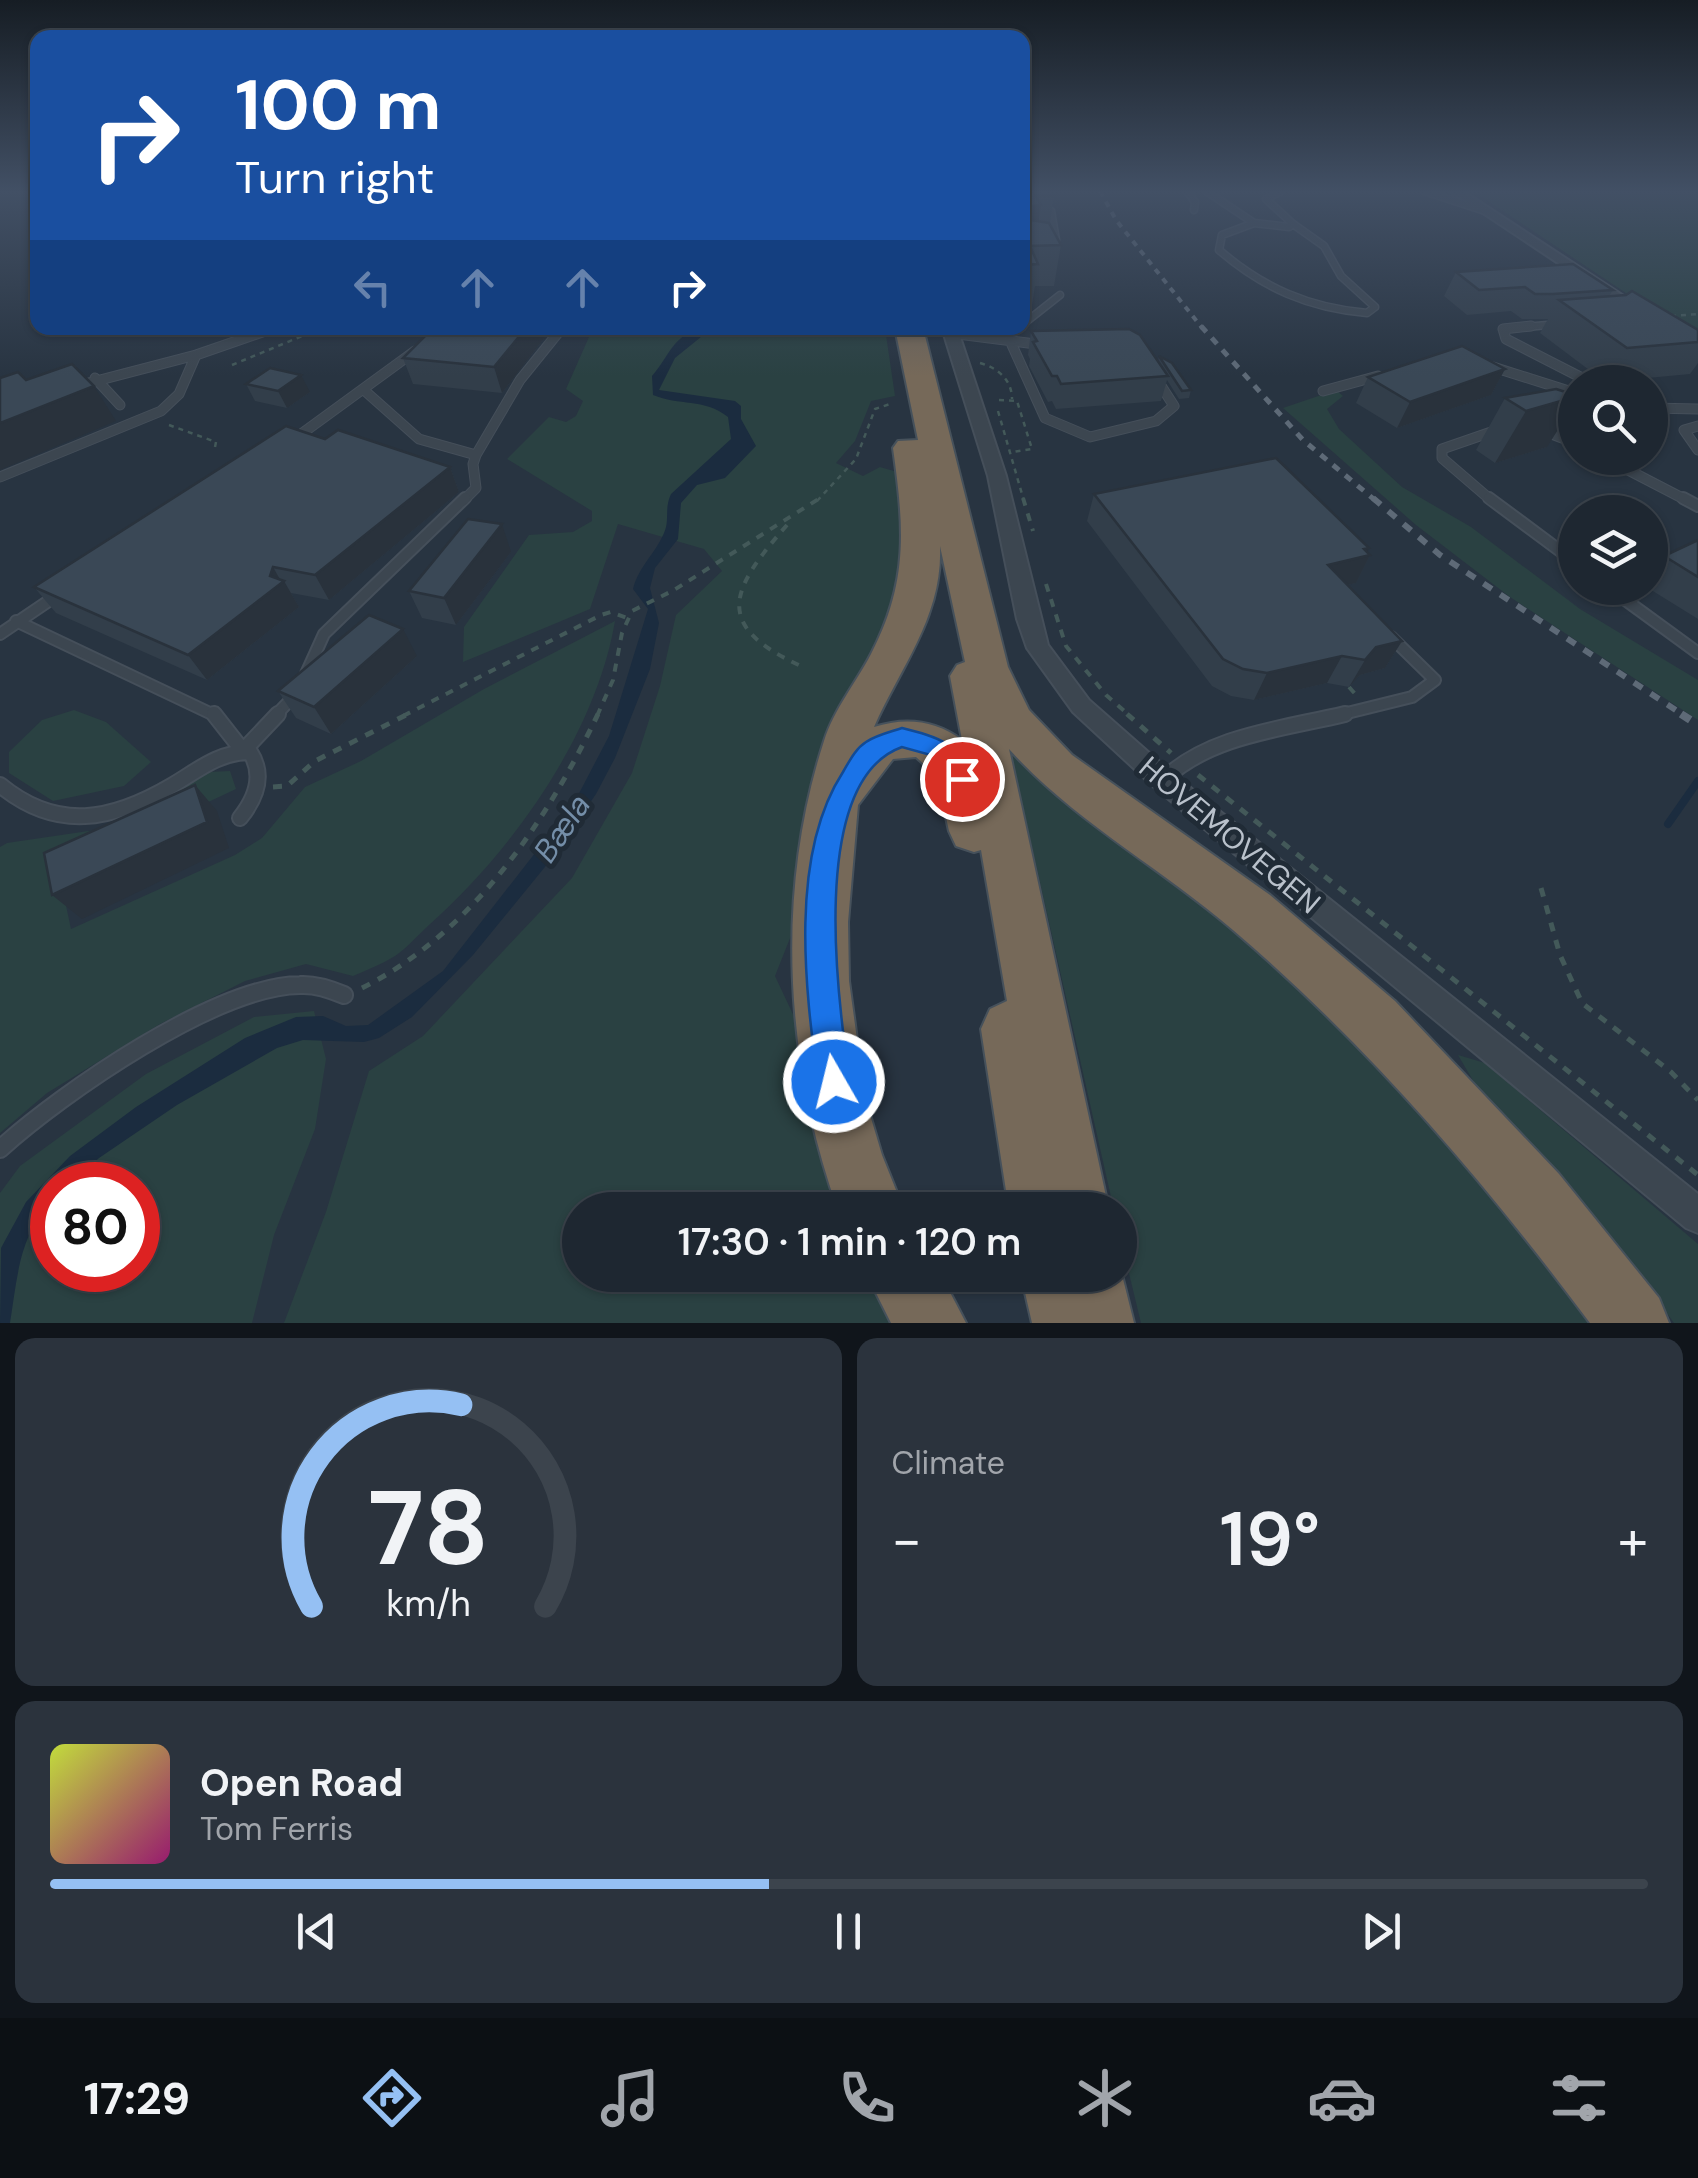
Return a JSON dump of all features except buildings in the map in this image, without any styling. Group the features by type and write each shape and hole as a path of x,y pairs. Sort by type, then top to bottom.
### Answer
{"highway":[{"path":"865,1192 840,1120 823,1006 819,908 845,747 854,720 908,623 924,563 924,534 903,402 900,335"},
{"path":"945,335 988,666 1011,722 1055,768 1251,912 1375,1021 1536,1197 1634,1323"},
{"path":"903,402 1072,1192"},
{"path":"837,803 858,766 888,741 902,738 928,742 940,747 956,766 988,897 1039,1192"},
{"path":"912,1292 931,1323"},
{"path":"1059,1292 1067,1323"},
{"path":"1093,1292 1099,1323"}],"street":[{"path":"1550,253 1652,320"},
{"name":"HOVEMOVEGEN","path":"946,335 997,476 1038,648 1081,706 1172,771 1698,1216"}],"lane":[{"path":"1038,253 1050,256"},
{"path":"1222,253 1275,290 1314,307 1367,314 1375,306 1341,276 1328,253"},
{"path":"1564,277 1585,276"},
{"path":"1030,318 1060,295"},
{"path":"1558,368 1506,339 1504,329 1572,324"},
{"path":"72,380 196,355 254,335"},
{"path":"0,785 31,808 62,816 86,816 135,804 212,759 243,751 296,695 324,634 476,488 476,455 520,380 556,335"},
{"path":"990,335 1012,346 1050,344"},
{"path":"287,444 365,391 424,343"},
{"path":"1012,346 1045,418 1090,437 1156,421 1174,406 1148,366"},
{"path":"0,477 161,411 179,394 196,355"},
{"path":"1485,364 1558,388"},
{"path":"1324,391 1392,372"},
{"path":"62,392 95,378"},
{"path":"95,378 120,405"},
{"path":"365,391 419,438 476,455"},
{"path":"1668,408 1698,409"},
{"path":"1558,420 1530,425 1558,436"},
{"path":"1698,426 1684,430 1698,450"},
{"path":"1511,428 1442,449 1442,458 1460,477 1558,549"},
{"path":"1637,475 1698,506"},
{"path":"0,634 63,592"},
{"path":"1632,605 1698,654"},
{"path":"16,622 213,713 243,751 254,755 258,763 254,801 240,818"},
{"path":"1172,771 1211,747 1412,697 1435,680 1380,626"},
{"path":"0,1149 47,1109 120,1060 240,1000 297,984 326,986 344,995"}],"path":[{"path":"1652,320 1698,314"},
{"path":"232,365 305,335"},
{"path":"949,335 980,363 1002,373 1012,388 1014,396 1010,400"},
{"path":"980,363 986,378"},
{"path":"990,390 1013,452 1036,544"},
{"path":"999,400 1010,400 1020,406 1032,448 1013,452"},
{"path":"344,995 387,977 442,939 524,838 574,760 609,693 627,618 719,558 816,506 865,446 875,408 903,402"},
{"path":"166,424 216,442 215,446"},
{"path":"790,522 750,569 742,592 740,624 748,639 763,650 800,666"},
{"path":"1044,576 1066,646 1172,771 1698,1175"},
{"path":"257,789 288,786 315,761 600,616 611,612 627,618"},
{"path":"1542,888 1560,954 1582,1003 1671,1072 1698,1100"}],"green space":[{"path":"1566,253 1698,253 1698,341"},
{"path":"590,335 886,335 895,396 871,401 855,441 836,463 863,476 880,467 904,474 913,538 800,913 775,976 798,1025 837,1192 562,1192 562,1292 878,1292 894,1323 284,1323 326,1212 369,1071 423,1036 572,878 632,773 660,686 676,615 722,571 704,549 618,524 590,609 463,662 464,627 529,535 573,532 592,521 592,511 507,459 549,417 566,422 576,416 583,401 566,389"},
{"path":"1336,390 1343,396 1327,409 1339,429 1402,487 1471,527 1558,592 1558,605 1575,605 1698,680 1698,720 1510,597 1416,525 1283,408"},
{"path":"615,621 590,706 546,787 491,862 404,949 353,976 306,964 245,981 160,1024 47,1093 0,1133 0,847 102,829 209,772 230,771 236,789 83,861 61,882 71,929 235,855 262,838 305,787 361,761 484,689"},
{"path":"74,710 106,722 151,762 124,786 53,801 9,773 9,752 42,720"},
{"path":"1009,745 1099,822 1355,1024 1607,1323 1141,1323 1134,1292 1137,1292 1137,1192 1110,1192"},
{"path":"314,1011 326,1059 315,1129 274,1235 252,1323 0,1323 0,1193 20,1166 146,1074 254,1017"},
{"path":"1458,1055 1485,1063 1698,1244 1698,1323 1674,1323 1614,1240 1478,1089"}],"water":[{"name":"Bæla","path":"686,335 703,335 675,358 659,390 735,401 741,406 741,419 756,446 725,478 697,485 681,503 678,539 655,568 650,588 659,623 650,669 615,758 596,794 549,862 473,955 412,1017 379,1038 364,1042 303,1040 277,1048 177,1105 95,1162 64,1162 136,1107 245,1038 296,1017 323,1016 346,1026 368,1025 443,971 574,803 609,736 648,609 633,589 664,533 671,494 731,439 728,417 701,405 653,395 652,376"},
{"path":"30,1198 30,1233 21,1258 10,1323 0,1323 1,1248"}],"waterway":[{"path":"1668,824 1698,781"}],"railway":[{"path":"1142,253 1203,329"},
{"path":"1201,326 1303,440 1376,501"},
{"path":"1373,498 1440,555 1685,716"},
{"path":"1681,714 1698,725"}],"route":[{"path":"834,1082 823,1006 819,908 837,803 868,754 877,746 902,738 940,747 962,779"}]}
